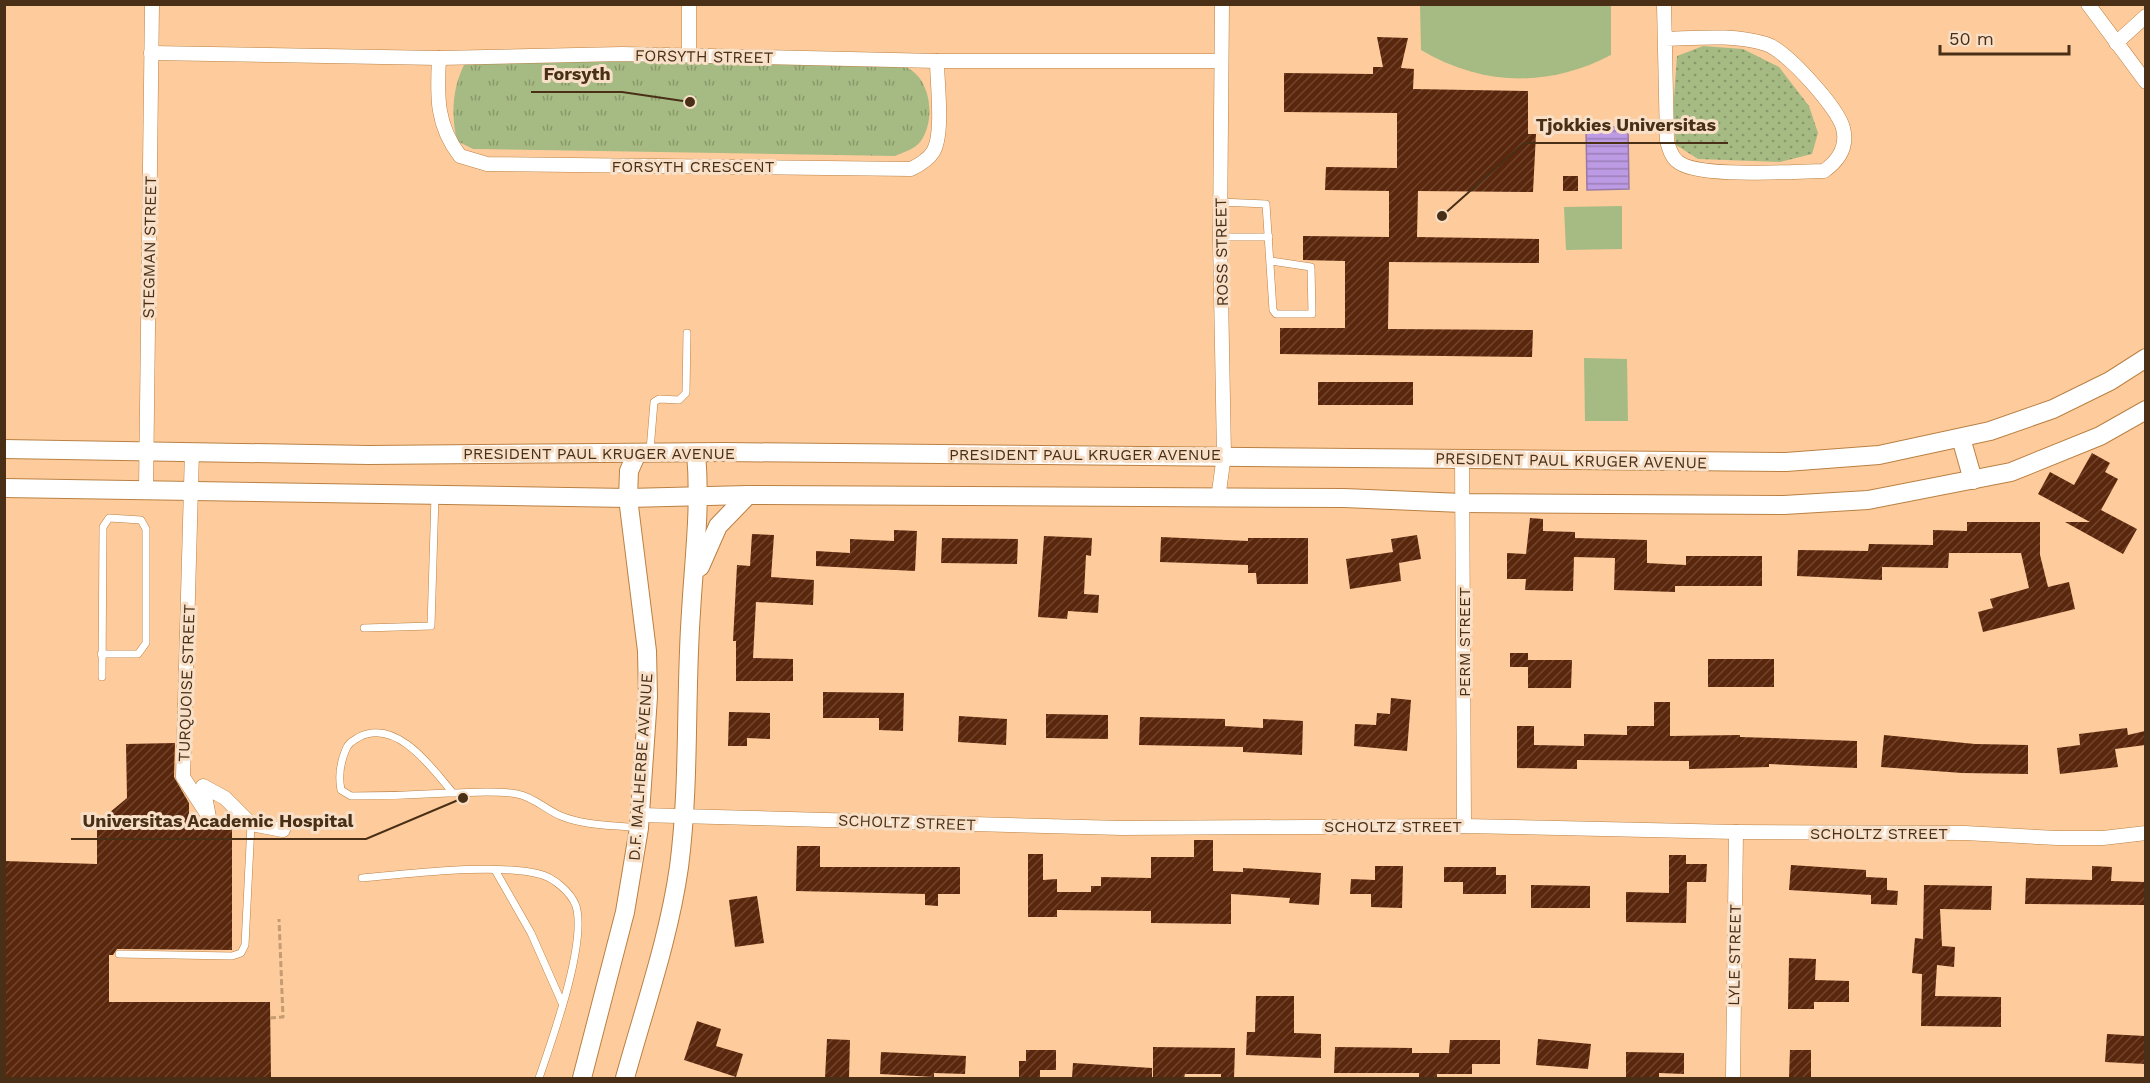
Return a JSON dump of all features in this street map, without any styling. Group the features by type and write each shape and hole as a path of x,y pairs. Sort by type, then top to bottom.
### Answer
{"street":[{"name":"STEGMAN STREET","path":"146,490 152,4"},
{"path":"689,4 689,55"},
{"name":"ROSS STREET","path":"1218,499 1224,455 1220,237 1222,4"},
{"path":"1664,4 1667,141 1678,163 1709,172 1824,171 1836,163 1844,140 1843,128 1804,73 1784,55 1769,45 1736,38 1665,39"},
{"path":"2088,4 2145,82"},
{"path":"2116,43 2145,16"},
{"name":"FORSYTH STREET","path":"151,53 439,58 689,55 937,61 1220,61"},
{"name":"FORSYTH CRESCENT","path":"439,58 439,116 445,132 460,156 487,164 911,170 923,163 934,151 938,125 937,61"},
{"name":"PRESIDENT PAUL KRUGER AVENUE","path":"4,449 369,455 644,453 1224,455 1786,462 1879,455 1961,438 2017,423 2053,409 2110,381 2145,358"},
{"path":"4,488 193,493 628,498 748,495 1344,498 1462,503 1784,505 1868,500 2011,472 2100,436 2145,410"},
{"path":"1961,438 1973,480"},
{"name":"TURQUOISE STREET","path":"192,451 193,493 183,777 208,817 202,786 225,798 251,824"},
{"name":"D.F. MALHERBE AVENUE","path":"582,1078 625,912 639,822 648,697 647,651 628,498 629,471 644,453"},
{"path":"625,1078 668,922 679,867 700,496 696,453"},
{"name":"PERM STREET","path":"1462,458 1464,826"},
{"path":"694,580 718,526 748,495"},
{"name":"SCHOLTZ STREET","path":"639,822 683,816 1122,828 1464,826 1736,832 1965,833 2103,838 2145,833"},
{"path":"251,824 283,830"},
{"name":"LYLE STREET","path":"1733,1078 1736,832"}],"lane":[{"path":"1220,202 1266,204 1274,313 1312,314 1311,267 1271,261"},
{"path":"1220,237 1269,237"},
{"path":"644,453 654,402 659,399 679,400 686,393 687,333"},
{"path":"364,628 431,626 435,496"},
{"path":"101,654 138,654 146,643 146,529 141,520 109,518 103,527 101,654 102,677"},
{"path":"453,793 422,756 379,732 366,734 349,742 341,760 339,774 341,790 351,796 518,794 537,801 560,816 585,822 639,822"},
{"path":"119,954 232,956 241,953 245,945 251,824"},
{"path":"495,870 531,933 562,1003"},
{"path":"362,878 495,870 541,874 560,884 575,904 578,923 575,953 539,1078"}],"path":[{"path":"270,1018 283,1017 279,919"}],"green space":[{"path":"1420,5 1611,5 1611,55 1587,66 1539,77 1491,76 1468,71 1421,50"},
{"path":"1703,46 1743,49 1779,67 1809,106 1818,133 1812,154 1780,162 1698,159 1676,145 1673,112 1677,56"},
{"path":"489,58 903,66 920,79 925,88 928,99 928,122 920,142 895,156 473,149 457,141 453,111 455,92 465,63"},
{"path":"1622,206 1622,249 1566,250 1564,207"},
{"path":"1584,358 1627,359 1628,421 1585,421"}],"shaded area":[{"path":"1586,127 1628,127 1629,189 1587,190"}],"building":[{"path":"1377,37 1408,38 1401,68 1414,69 1413,89 1528,91 1528,134 1536,134 1533,192 1418,191 1417,237 1539,239 1539,263 1389,262 1388,329 1533,330 1532,357 1280,354 1280,328 1345,328 1345,261 1303,260 1303,236 1389,237 1389,191 1325,190 1326,167 1397,168 1397,113 1284,112 1284,73 1373,74 1373,67 1383,67"},
{"path":"1563,176 1578,176 1578,191 1563,191"},
{"path":"1318,382 1413,382 1413,405 1318,405"},
{"path":"2092,453 2110,463 2105,472 2118,479 2101,510 2137,529 2123,554 2065,522 2090,522 2038,494 2050,472 2074,485"},
{"path":"1530,518 1543,519 1543,531 1575,532 1575,538 1647,540 1647,563 1686,565 1686,556 1762,556 1762,586 1675,586 1675,592 1614,590 1615,558 1574,557 1573,591 1525,590 1526,579 1507,579 1507,553 1526,554"},
{"path":"1967,522 2040,522 2040,555 2048,587 2069,582 2075,609 1983,632 1978,612 1993,608 1990,599 2029,588 2021,553 1949,553 1948,568 1882,567 1882,580 1797,576 1798,550 1868,551 1869,544 1933,545 1933,530 1967,531"},
{"path":"894,530 917,531 915,571 816,566 816,551 850,553 850,539 894,541"},
{"path":"752,534 774,535 771,577 814,580 813,605 756,602 753,658 793,659 793,681 736,681 736,641 733,641 737,565 750,566"},
{"path":"1417,535 1421,559 1399,563 1401,581 1350,589 1346,559 1393,552 1391,539"},
{"path":"1044,536 1092,538 1091,556 1086,555 1084,594 1099,595 1098,613 1068,611 1067,619 1038,617"},
{"path":"1161,537 1248,541 1248,538 1308,538 1308,584 1257,584 1256,573 1248,573 1248,565 1160,562"},
{"path":"942,538 1018,539 1017,564 941,563"},
{"path":"1510,653 1528,653 1528,667 1510,667"},
{"path":"1708,659 1774,659 1774,687 1708,687"},
{"path":"1528,660 1572,660 1571,688 1528,688"},
{"path":"823,692 904,693 903,731 879,730 879,718 823,718"},
{"path":"1391,698 1411,700 1407,751 1354,746 1355,724 1376,725 1377,713 1390,714"},
{"path":"1654,702 1670,702 1670,736 1740,735 1740,737 1857,741 1857,768 1769,764 1769,767 1689,769 1689,761 1577,760 1577,769 1517,768 1517,726 1534,726 1534,745 1584,746 1584,734 1627,735 1627,726 1654,726"},
{"path":"729,712 770,713 770,739 747,738 747,746 728,746"},
{"path":"1046,714 1108,715 1108,739 1046,738"},
{"path":"959,716 1007,719 1006,745 958,742"},
{"path":"1140,717 1225,719 1225,726 1263,728 1263,719 1303,721 1302,755 1243,752 1243,747 1139,745"},
{"path":"2127,728 2128,735 2145,731 2145,745 2115,749 2118,767 2060,774 2057,748 2080,745 2079,734"},
{"path":"1884,735 1975,744 2028,745 2028,774 1962,773 1881,767"},
{"path":"175,743 174,777 189,803 189,817 198,817 209,826 218,819 225,820 232,827 232,950 117,949 113,955 109,955 109,1002 270,1002 271,1078 4,1078 4,861 97,864 97,823 127,798 126,744"},
{"path":"1194,840 1213,840 1213,871 1243,872 1243,868 1321,873 1319,905 1289,903 1290,898 1231,894 1231,924 1151,923 1151,911 1057,910 1057,917 1028,917 1028,854 1043,854 1043,880 1057,879 1057,892 1091,892 1091,886 1101,886 1101,877 1151,878 1151,857 1194,857"},
{"path":"797,846 820,846 820,867 960,867 960,894 938,894 938,906 925,905 925,894 796,891"},
{"path":"1669,855 1686,855 1686,864 1707,864 1706,882 1687,882 1686,923 1626,922 1626,892 1669,893"},
{"path":"1791,865 1866,870 1866,877 1887,878 1887,890 1898,891 1897,905 1871,904 1871,895 1789,890"},
{"path":"1375,866 1403,866 1402,908 1371,907 1371,894 1350,894 1351,879 1375,880"},
{"path":"2092,866 2112,867 2111,881 2145,882 2145,905 2025,904 2026,878 2092,880"},
{"path":"1444,867 1496,867 1496,875 1506,875 1506,894 1463,894 1463,882 1444,882"},
{"path":"1531,885 1590,886 1590,908 1531,908"},
{"path":"1924,885 1992,886 1991,910 1940,909 1942,946 1955,947 1954,967 1937,965 1935,996 2001,997 2001,1027 1921,1026 1922,974 1912,973 1915,938 1923,939"},
{"path":"757,896 764,943 735,947 729,900"},
{"path":"1789,958 1816,959 1815,980 1849,981 1849,1002 1814,1002 1814,1009 1788,1009"},
{"path":"1256,996 1294,996 1294,1033 1321,1034 1321,1058 1246,1055 1247,1032 1255,1032"},
{"path":"697,1021 721,1029 716,1046 743,1054 736,1077 684,1060"},
{"path":"2107,1034 2145,1036 2145,1064 2105,1062"},
{"path":"827,1039 850,1040 849,1078 825,1078"},
{"path":"1538,1039 1591,1044 1588,1069 1536,1065"},
{"path":"1450,1040 1500,1040 1500,1064 1472,1064 1472,1074 1437,1074 1437,1078 1419,1078 1419,1073 1334,1073 1335,1047 1412,1048 1412,1053 1449,1053"},
{"path":"1153,1047 1235,1048 1234,1078 1221,1078 1221,1074 1185,1074 1184,1078 1153,1078"},
{"path":"1026,1050 1056,1050 1056,1070 1040,1070 1040,1078 1019,1078 1019,1061 1026,1061"},
{"path":"1790,1050 1811,1050 1811,1078 1789,1078"},
{"path":"881,1052 966,1056 965,1074 934,1073 934,1077 880,1074"},
{"path":"1626,1052 1684,1053 1684,1074 1659,1073 1659,1078 1626,1078"},
{"path":"1073,1063 1152,1068 1152,1078 1072,1078"}],"place":[{"name":"Forsyth","path":"690,102"},
{"name":"Tjokkies Universitas","path":"1442,216"},
{"name":"Universitas Academic Hospital","path":"463,798"}]}
